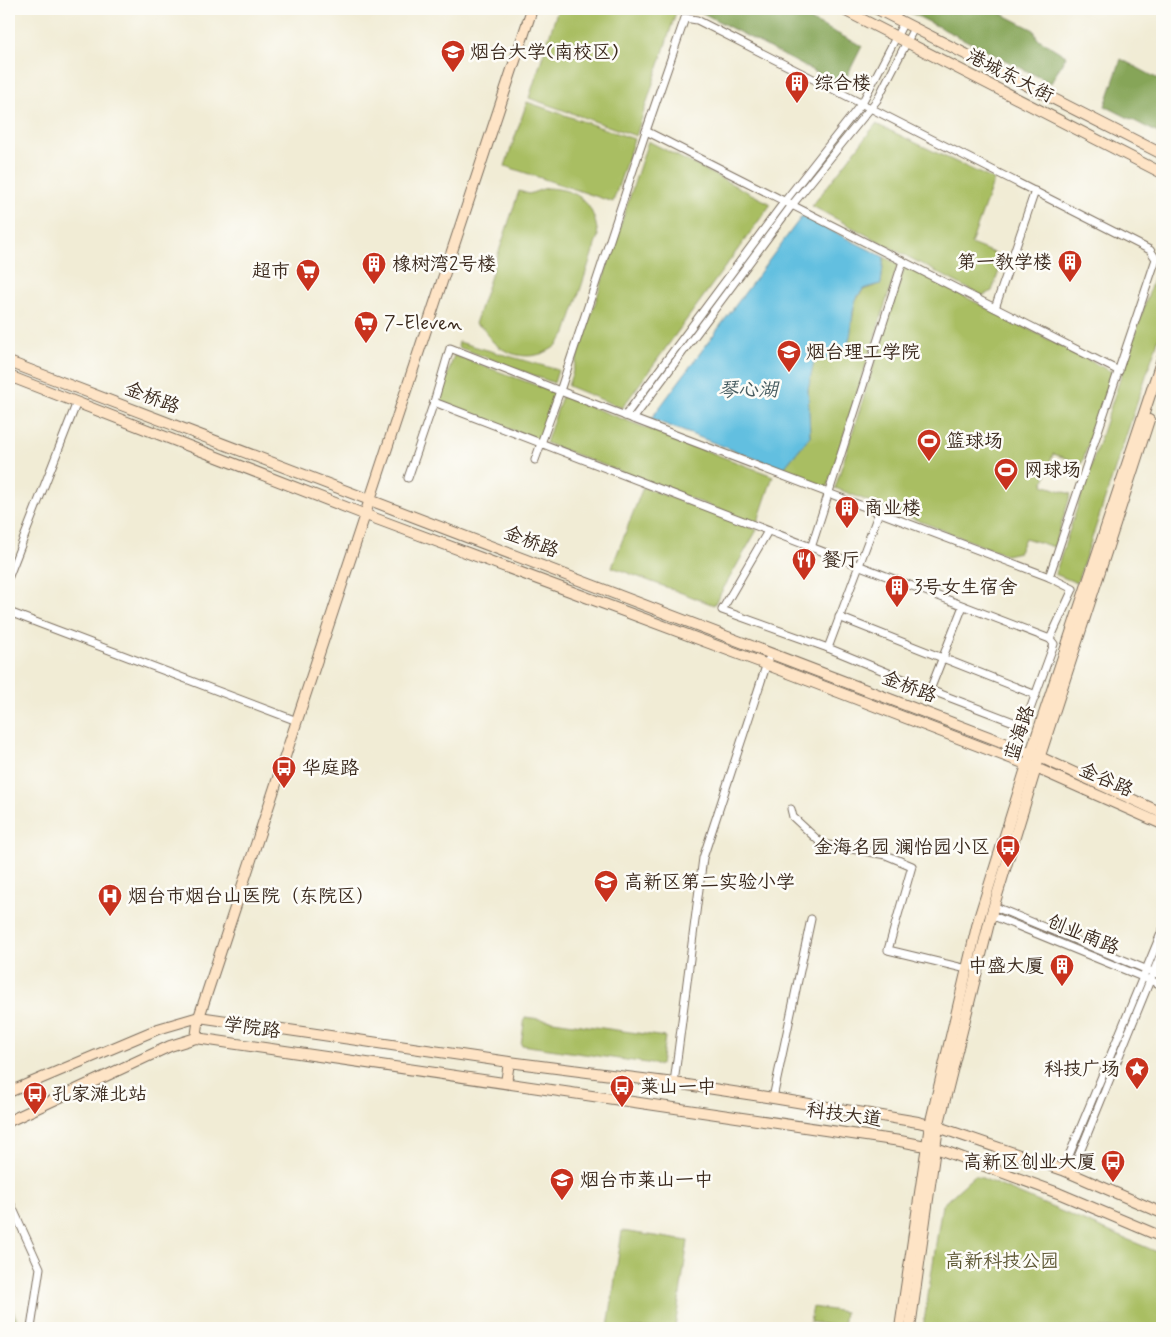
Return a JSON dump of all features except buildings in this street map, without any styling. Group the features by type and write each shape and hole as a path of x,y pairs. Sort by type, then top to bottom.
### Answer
{"street":[{"path":"196,1038 199,1017 532,9"},
{"name":"港城东大街","path":"842,9 1162,173"},
{"name":"港城东大街","path":"877,9 1162,154"},
{"path":"535,460 685,18 697,20 1150,250 1156,259 1049,576"},
{"path":"625,416 784,201 862,103 904,22"},
{"path":"633,419 792,205 877,100 914,28"},
{"path":"646,131 1118,370"},
{"path":"995,308 1034,191"},
{"path":"811,548 903,261"},
{"path":"408,478 450,348 1049,576 1073,589 1050,640"},
{"name":"蓝海路","path":"934,1126 1035,755 1162,359"},
{"name":"金桥路","path":"9,362 1035,755"},
{"name":"金桥路","path":"9,376 366,515 767,664 1032,766"},
{"name":"蓝海路","path":"1035,755 1162,380"},
{"path":"9,576 77,402"},
{"path":"434,402 963,606 1050,640 1054,644 1024,726 828,648 722,610 768,531"},
{"path":"828,648 879,512"},
{"path":"930,690 963,606"},
{"path":"9,612 297,721"},
{"path":"839,617 1036,695"},
{"path":"674,1083 704,858 771,653"},
{"name":"金谷路","path":"1035,755 1162,812"},
{"name":"蓝海路","path":"934,1126 967,969 980,918 1032,766"},
{"name":"金谷路","path":"1032,766 1162,824"},
{"path":"791,809 793,817 822,844 886,855 912,866 888,950 967,969"},
{"name":"创业南路","path":"992,911 1148,975 1162,985"},
{"path":"773,1098 812,919"},
{"path":"1067,1172 1148,975 1162,931"},
{"path":"1148,975 1162,951"},
{"name":"创业南路","path":"1148,975 1162,976"},
{"name":"学院路","path":"9,1092 158,1029 199,1017 509,1062"},
{"name":"学院路","path":"9,1121 170,1046 196,1038 506,1082"},
{"path":"506,1082 509,1062"},
{"name":"科技大道","path":"509,1062 674,1083 934,1126 1067,1172 1162,1213"},
{"name":"科技大道","path":"506,1082 931,1147 1058,1193 1162,1236"},
{"path":"910,1328 934,1126"},
{"path":"900,1328 931,1147"},
{"path":"9,1200 40,1268 31,1328"}],"green space":[{"path":"558,9 677,9 636,136 529,98"},
{"path":"695,9 789,9 862,46 842,86"},
{"path":"903,9 992,9 1034,30 1037,38 1066,56 1051,83"},
{"path":"1121,59 1162,81 1162,135 1105,106"},
{"path":"527,102 634,139 613,202 505,166"},
{"path":"876,124 994,180 971,244 1004,257 992,291 982,296 812,206"},
{"path":"648,141 771,204 622,408 568,386"},
{"path":"546,188 568,191 583,200 593,215 598,236 566,333 557,345 542,354 533,356 516,355 500,348 484,330 475,324 519,191 529,194"},
{"path":"1161,256 1162,328 1077,583 1055,574"},
{"path":"884,257 898,264 827,488 783,469 810,436 808,389 814,361 830,359 849,342 855,302 863,290 881,284"},
{"path":"905,266 1112,372 1082,463 1053,454 1043,485 1071,494 1054,547 1025,538 1019,552 1006,555 835,488"},
{"path":"459,342 558,370 554,383 458,347"},
{"path":"454,355 557,393 540,441 439,401"},
{"path":"562,396 773,476 757,524 546,443"},
{"path":"643,487 757,530 714,605 612,567"},
{"path":"525,1017 665,1037 661,1065 521,1045"},
{"name":"高新科技公园","path":"975,1175 1162,1254 1162,1328 923,1328 942,1205"},
{"path":"622,1231 688,1241 675,1328 608,1328"},
{"path":"9,1301 20,1327 9,1328"},
{"path":"813,1307 845,1312 843,1327 810,1322"}],"water":[{"name":"琴心湖","path":"802,216 884,257 881,284 863,290 854,304 851,332 846,348 835,357 814,361 808,389 810,436 783,469 651,419"}],"place":[{"name":"烟台大学(南校区)","path":"453,73"},
{"name":"综合楼","path":"797,104"},
{"name":"第一教学楼","path":"1070,283"},
{"name":"橡树湾2号楼","path":"374,285"},
{"name":"超市","path":"308,292"},
{"name":"7-Eleven","path":"366,344"},
{"name":"烟台理工学院","path":"789,373"},
{"name":"篮球场","path":"929,462"},
{"name":"网球场","path":"1006,491"},
{"name":"商业楼","path":"847,529"},
{"name":"餐厅","path":"804,581"},
{"name":"3号女生宿舍","path":"897,608"},
{"name":"华庭路","path":"284,789"},
{"name":"金海名园 澜怡园小区","path":"1008,868"},
{"name":"高新区第二实验小学","path":"606,903"},
{"name":"烟台市烟台山医院（东院区）","path":"110,917"},
{"name":"中盛大厦","path":"1062,987"},
{"name":"科技广场","path":"1137,1090"},
{"name":"莱山一中","path":"622,1108"},
{"name":"孔家滩北站","path":"35,1115"},
{"name":"高新区创业大厦","path":"1113,1183"},
{"name":"烟台市莱山一中","path":"562,1201"}]}
